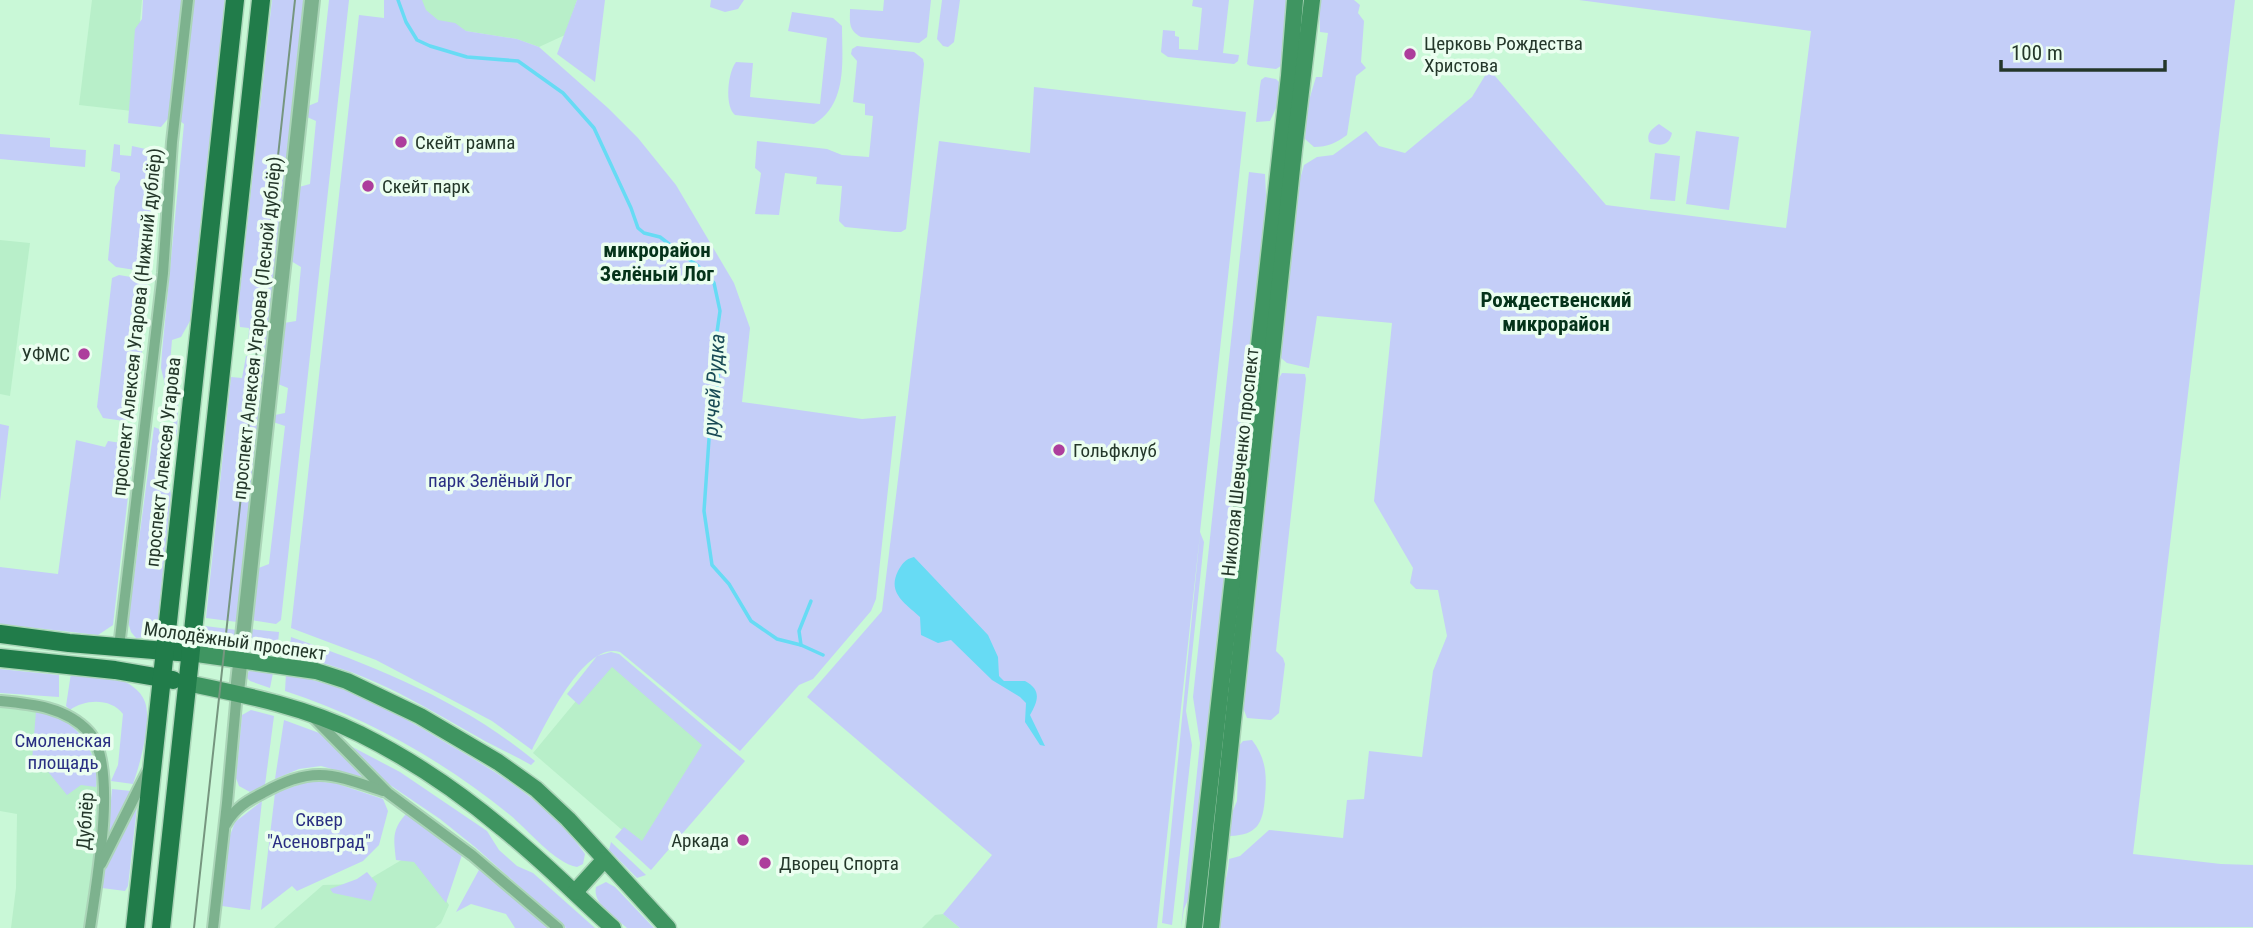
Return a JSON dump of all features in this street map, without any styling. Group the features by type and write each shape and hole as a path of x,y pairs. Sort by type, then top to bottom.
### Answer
{"main road":[{"name":"проспект Алексея Угарова","path":"135,928 235,0"},
{"path":"161,928 261,0"},
{"name":"Николая Шевченко проспект","path":"1211,928 1225,723 1295,0"},
{"name":"Николая Шевченко проспект","path":"1194,928 1225,723 1312,0"},
{"name":"Молодёжный проспект","path":"0,634 190,653 316,671 347,681 410,710 498,762 536,789 568,819 668,928"},
{"path":"115,670 119,647"},
{"path":"0,658 115,670 237,692 310,714 359,733 407,760 502,827 613,928"},
{"path":"575,892 604,860"}],"street":[{"name":"проспект Алексея Угарова (Нижний дублёр)","path":"119,647 163,273 172,142 188,0"},
{"name":"проспект Алексея Угарова (Лесной дублёр)","path":"237,692 312,0"},
{"path":"213,928 237,692"},
{"name":"Дублёр","path":"0,701 31,704 61,712 91,734 100,751 105,781 99,868 90,928"},
{"path":"310,714 388,793 440,829 558,928"},
{"path":"99,868 154,756"},
{"path":"225,826 240,806 281,782 308,774 337,777 388,793"}],"shaded area":[{"path":"92,0 142,0 132,111 79,105"},
{"path":"414,0 577,0 565,35 539,47 517,39 430,22"},
{"path":"0,240 30,243 10,396 0,394"},
{"path":"914,557 988,635 998,657 999,676 1004,681 1025,681 1034,688 1037,696 1030,715 1045,746 1040,745 1025,722 1026,703 1020,697 992,680 951,640 938,643 921,635 920,617 899,597 895,586 901,566"},
{"path":"610,660 707,744 643,848 533,753"},
{"path":"0,704 38,708 65,718 86,736 100,765 98,820 86,928 11,928 16,888 17,814 0,811"},
{"path":"415,852 449,905 441,923 435,928 274,928 323,885 361,884"},
{"path":"943,914 960,928 922,928 935,915"}],"green space":[{"path":"143,0 183,0 171,115 161,127 128,123 135,29 142,19"},
{"path":"193,0 225,0 190,321 181,337 172,340 170,364 179,369 177,437 161,368 184,124 180,121"},
{"path":"272,0 305,0 268,350 248,348 249,328 240,327 238,308"},
{"path":"329,0 349,0 281,620 276,624 251,620 256,569 269,564 285,426 273,422 275,415 285,413 288,388 278,384 284,323 296,321 301,267 291,261 299,187 310,184 316,121 307,117 308,106 318,102"},
{"name":"парк Зелёный Лог","path":"384,0 422,0 426,10 438,20 455,23 466,31 517,39 539,47 638,138 676,185 734,283 750,328 742,402 862,419 896,416 876,599 871,611 813,679 799,685 740,751 620,652 606,652 580,671 532,750 492,721 376,660 291,628 359,15 384,18"},
{"path":"577,0 605,0 595,82 557,54"},
{"path":"711,0 744,0 738,9 725,12 710,7"},
{"path":"884,0 931,0 927,37 919,43 861,37 854,32 850,9 883,11"},
{"path":"942,0 960,0 954,42 948,47 943,46 937,39"},
{"path":"1193,0 1229,0 1223,53 1239,55 1234,64 1168,57 1161,52 1163,30 1175,31 1175,36 1179,37 1179,49 1198,50 1202,8 1192,6"},
{"path":"1254,0 1289,0 1281,66 1276,69 1247,64"},
{"path":"1319,0 1354,0 1360,5 1358,13 1364,21 1361,62 1366,68 1356,76 1347,135 1332,144 1314,147 1305,139 1307,107 1316,77 1322,77 1328,33 1320,32"},
{"path":"1579,0 2235,0 2133,854 2253,865 2253,927 1219,928 1220,902 1229,859 1240,856 1269,830 1343,838 1347,800 1364,799 1369,751 1422,757 1433,671 1447,636 1438,590 1416,589 1410,583 1413,568 1374,501 1392,323 1317,316 1309,368 1287,363 1281,358 1298,186 1304,165 1317,157 1333,155 1366,131 1379,146 1405,153 1472,97 1489,69 1606,205 1786,228 1811,31"},
{"path":"792,12 833,18 842,26 841,80 833,105 814,124 735,115 729,104 728,89 736,62 753,63 750,97 820,104 827,38 788,31"},
{"path":"857,46 914,52 923,59 906,229 895,232 845,227 839,221 842,186 816,184 817,177 785,173 779,215 755,214 761,173 755,168 757,141 869,157 873,116 865,115 865,104 853,102 857,61 851,54 852,49"},
{"path":"1265,77 1276,79 1280,83 1277,106 1270,121 1256,122 1261,80"},
{"path":"1034,87 1246,112 1200,532 1204,542 1186,711 1192,745 1172,925 1162,923 1200,534 1157,928 960,928 943,914 992,855 807,697 882,611 939,141 1030,153"},
{"path":"1659,124 1672,133 1669,141 1657,145 1649,142 1648,136"},
{"path":"1696,131 1739,137 1729,210 1686,204"},
{"path":"0,134 50,138 50,147 86,150 85,167 0,159"},
{"path":"114,144 120,145 120,155 131,156 132,146 159,152 148,272 116,267 108,260 115,187 120,179 120,173 111,171"},
{"path":"1655,153 1680,156 1675,201 1650,199"},
{"path":"1249,172 1265,174 1262,250 1190,895 1184,909 1181,928 1200,743 1193,697"},
{"path":"119,275 143,279 149,287 135,416 124,421 103,418 97,407 112,278"},
{"path":"246,356 267,358 237,622 206,618 231,377 242,378"},
{"path":"1282,373 1305,374 1306,379 1276,651 1285,664 1279,713 1271,720 1247,718 1242,705 1276,383"},
{"path":"0,424 9,426 0,501"},
{"path":"154,427 159,429 171,494 158,619 150,633 136,638 128,622"},
{"path":"76,440 105,447 108,441 134,445 113,625 98,635 0,624 0,567 58,574"},
{"path":"205,626 237,630 236,641 228,648 214,646 206,639"},
{"path":"250,629 279,632 277,655 258,647"},
{"path":"291,637 419,688 479,721 535,761 531,765 364,677 315,661 289,656"},
{"path":"611,652 619,654 745,761 651,870 615,837 624,827 642,841 702,745 612,667 579,705 567,694 597,656"},
{"path":"0,669 59,675 59,697 0,693"},
{"path":"255,669 273,673 270,688 246,677 249,671"},
{"path":"71,673 120,679 133,687 143,698 147,710 146,731 133,784 111,781 118,765 123,714 112,705 98,702 76,706 70,710 66,706"},
{"path":"286,674 328,684 365,698 486,766 522,791 556,820 585,854 583,864 577,867 560,860 484,795 403,742 346,714 285,691"},
{"path":"251,710 274,716 265,785 250,792 239,786 236,778 242,715"},
{"name":"Смоленская площадь","path":"36,711 62,719 82,737 94,760 96,787 81,785 67,795 41,763 32,761"},
{"path":"284,720 322,734 365,778 321,766 299,769 275,779"},
{"path":"1252,740 1265,767 1263,814 1253,830 1230,836 1229,820 1237,801 1237,748 1243,741"},
{"path":"343,742 400,772 487,831 499,850 517,866 533,873 595,928 566,928 475,847 387,783"},
{"name":"Сквер \"Асеновград\"","path":"310,781 335,783 383,799 388,811 379,845 363,861 297,891 292,886 261,910 275,793"},
{"path":"112,789 131,791 108,836"},
{"path":"262,801 250,910 222,906 229,838 235,822"},
{"path":"137,807 128,886 125,891 102,888 104,869"},
{"path":"407,813 462,855 446,903 414,862 396,860 396,830"},
{"path":"611,842 646,875 637,878 609,850"},
{"path":"480,868 549,928 515,928 506,914 471,904 456,912"},
{"path":"367,872 377,884 371,901 333,893 330,889 357,879"},
{"path":"606,882 615,887 654,928 627,928 606,910 598,899 596,887"}],"waterway":[{"name":"ручей Рудка","path":"398,0 406,22 417,40 467,57 518,61 563,93 594,128 638,228 644,233 660,237 698,266 714,283 720,311 717,332 720,347 704,511 712,565 729,584 751,621 777,639 801,645 823,655"},
{"name":"ручей Рудка","path":"801,645 799,631 811,601"}],"tram line":[{"path":"194,928 295,0"}],"place":[{"name":"Церковь Рождества Христова","path":"1410,54"},
{"name":"Скейт рампа","path":"401,142"},
{"name":"Скейт парк","path":"368,186"},
{"name":"УФМС","path":"84,354"},
{"name":"Гольфклуб","path":"1059,450"},
{"name":"Аркада","path":"743,840"},
{"name":"Дворец Спорта","path":"765,863"}],"district":[{"name":"микрорайон Зелёный Лог","path":"657,262"},
{"name":"Рождественский микрорайон","path":"1556,312"}]}
